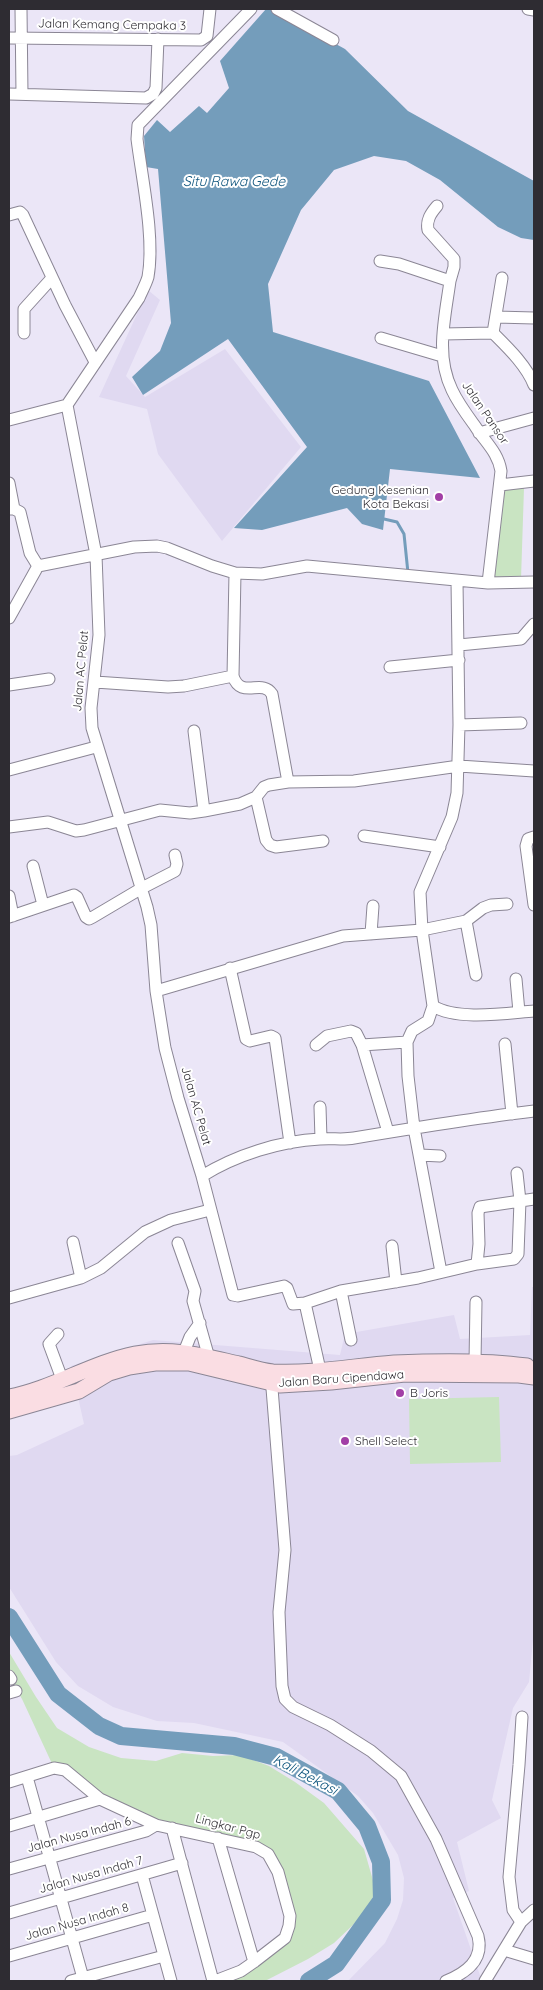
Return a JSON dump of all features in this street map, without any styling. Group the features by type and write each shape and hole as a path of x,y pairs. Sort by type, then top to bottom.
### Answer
{"main road":[{"name":"Jalan Baru Cipendawa","path":"9,1397 24,1394 134,1355 160,1351 184,1352 209,1358 271,1378 320,1370 395,1363 534,1367"},
{"name":"Jalan Baru Cipendawa","path":"9,1412 79,1391 109,1373 129,1367 155,1363 189,1364 271,1378 331,1382 466,1366 534,1377"}],"street":[{"path":"21,9 23,38 22,94"},
{"name":"Jalan Kemang Cempaka 3","path":"9,38 201,40 207,36 209,30 210,9"},
{"path":"9,420 67,405 139,298 147,279 150,259 137,139 138,125 251,9"},
{"path":"278,9 333,40"},
{"path":"528,9 534,10"},
{"path":"9,94 146,98 153,94 156,88 158,39"},
{"name":"Jalan Pansor","path":"437,206 427,221 428,230 454,259 443,334 442,356 452,390 479,433 497,454 502,472 488,584"},
{"path":"9,215 20,212 24,215 52,278 96,362"},
{"path":"380,261 399,264 450,281"},
{"path":"24,333 24,309 52,278"},
{"path":"493,333 502,278"},
{"path":"496,317 534,318"},
{"path":"443,334 493,333 522,366 534,385"},
{"path":"381,338 442,356"},
{"name":"Jalan AC Pelat","path":"67,405 96,555 100,610 90,720 96,747 142,888 151,925 156,991 170,1069 202,1176 232,1295 238,1296 284,1286 287,1288 291,1302 296,1304 305,1303"},
{"path":"479,433 534,418"},
{"path":"500,485 534,481"},
{"path":"9,483 12,509 20,512 30,552 38,566"},
{"path":"38,566 134,547 157,546 235,573 262,574 307,566 488,584 534,582"},
{"path":"9,618 38,566"},
{"path":"235,573 233,676 235,683 239,687 265,688 272,694 288,782"},
{"path":"441,1272 414,1128 408,1076 407,1042 412,1031 428,1021 433,1006 422,930 420,892 455,805 459,766 457,581"},
{"path":"458,645 521,639 534,624"},
{"path":"390,667 459,660"},
{"path":"94,682 168,687 184,686 233,676"},
{"path":"9,685 49,679"},
{"path":"459,725 521,722"},
{"path":"194,731 204,812"},
{"path":"9,770 96,747"},
{"path":"9,827 48,822 76,831 160,810 190,813 204,812 240,804 256,797 264,787 288,782 354,781 459,766 534,771"},
{"path":"256,797 266,840 270,845 276,848 323,842"},
{"path":"364,836 440,846"},
{"path":"534,837 528,839 526,846 534,906"},
{"path":"9,896 11,917 66,896 76,896 86,916 90,918 175,871 177,864 175,855"},
{"path":"33,866 43,905"},
{"path":"156,991 343,936 422,930 466,921 483,908 491,905 508,904"},
{"path":"371,934 373,906"},
{"path":"466,921 476,975"},
{"path":"230,968 246,1038 250,1041 271,1036 274,1038 290,1142"},
{"path":"516,979 520,1012"},
{"path":"433,1006 439,1010 457,1014 534,1011"},
{"path":"316,1044 327,1036 351,1030 356,1033 362,1045 388,1132"},
{"path":"362,1045 407,1042"},
{"path":"505,1044 512,1114"},
{"path":"320,1107 321,1139"},
{"path":"202,1176 236,1159 290,1142 352,1139 534,1111"},
{"path":"420,1155 440,1156"},
{"path":"320,1370 305,1303 341,1291 396,1282 517,1257 520,1201 517,1173"},
{"path":"477,1264 480,1244 478,1213 480,1207 534,1198"},
{"path":"9,1298 81,1278 101,1268 145,1232 171,1220 210,1210"},
{"path":"73,1242 81,1278"},
{"path":"178,1243 195,1291 192,1302 200,1322 209,1358"},
{"path":"392,1246 396,1282"},
{"path":"341,1291 351,1340"},
{"path":"466,1366 476,1302"},
{"path":"184,1352 190,1337 200,1322"},
{"path":"58,1334 48,1344 62,1379"},
{"path":"271,1378 285,1550 279,1612 282,1686 285,1699 294,1707 330,1725 371,1751 401,1776 421,1811 436,1839 478,1936 480,1945 480,1952 470,1968 446,1981"},
{"path":"521,1922 513,1910 509,1877 522,1717"},
{"name":"Lingkar Pgp","path":"27,1777 54,1768 65,1770 100,1799 156,1825 256,1847 268,1854 278,1872 290,1916 285,1938 241,1971 214,1981"},
{"path":"9,1782 27,1777 83,1978"},
{"path":"9,1826 100,1799"},
{"name":"Jalan Nusa Indah 6","path":"9,1868 146,1831 156,1825"},
{"path":"172,1828 214,1981"},
{"path":"218,1838 254,1962"},
{"name":"Jalan Nusa Indah 7","path":"9,1913 182,1864"},
{"path":"142,1875 171,1981"},
{"path":"485,1981 521,1922 534,1910"},
{"name":"Jalan Nusa Indah 8","path":"9,1956 153,1915"},
{"path":"504,1950 534,1959"},
{"path":"71,1981 164,1956"}],"shaded area":[{"path":"148,290 160,300 126,376 145,397 225,349 301,447 222,541 158,454 147,409 99,397"},
{"path":"532,1287 534,1287 534,1629 529,1682 513,1708 492,1800 501,1818 457,1842 469,1891 453,1898 482,1981 348,1981 385,1943 397,1919 403,1900 404,1878 398,1855 373,1813 358,1796 283,1742 194,1723 157,1721 113,1707 78,1686 56,1662 9,1587 9,1456 17,1455 84,1424 71,1366 153,1340 340,1355 345,1334 454,1315 460,1339 530,1335"}],"green space":[{"path":"504,488 524,488 521,579 491,581"},
{"path":"499,1397 501,1462 410,1464 409,1399"},
{"path":"9,1652 57,1728 89,1747 121,1758 156,1761 182,1753 213,1756 240,1755 269,1766 295,1782 324,1803 364,1849 376,1891 367,1909 334,1943 265,1981 215,1981 254,1962 289,1927 268,1854 156,1825 54,1768 22,1699 9,1677"}],"water":[{"name":"Situ Rawa Gede","path":"266,9 272,9 345,49 408,111 534,181 534,240 521,238 498,227 440,180 406,161 374,156 334,170 301,210 268,284 273,332 429,381 480,478 390,469 383,530 362,524 347,508 262,530 234,528 307,447 228,339 143,395 132,377 160,351 171,323 158,169 146,167 144,136 157,120 170,132 199,106 207,113 229,88 220,61"}],"waterway":[{"path":"384,519 397,522 404,534 408,573"},
{"name":"Kali Bekasi","path":"9,1617 58,1694 99,1726 121,1736 234,1746 276,1757 338,1791 367,1826 381,1862 382,1900 336,1964 309,1981"}],"place":[{"name":"Gedung Kesenian Kota Bekasi","path":"439,497"},
{"name":"B Joris","path":"400,1393"},
{"name":"Shell Select","path":"345,1441"}]}
